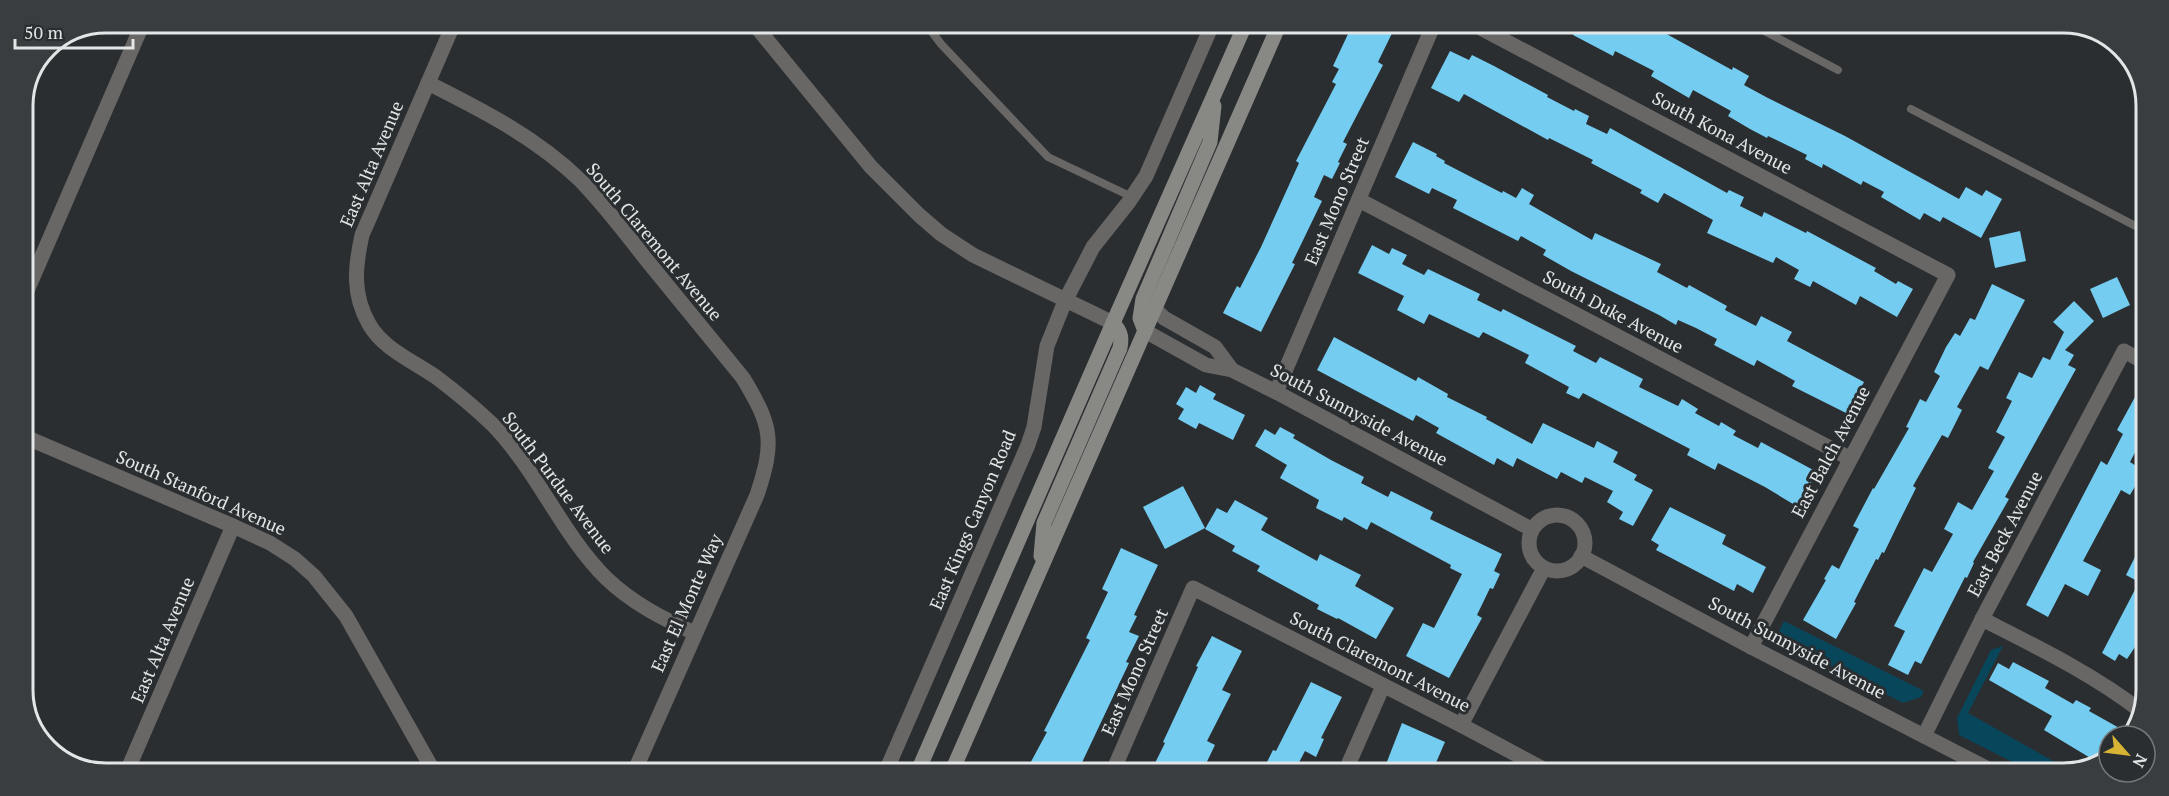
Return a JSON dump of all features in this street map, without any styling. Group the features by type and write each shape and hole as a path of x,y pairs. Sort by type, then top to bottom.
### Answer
{"main road":[{"path":"921,763 1242,33"},
{"path":"955,763 1276,33"},
{"path":"1144,331 1140,318 1143,299 1210,142 1215,94"},
{"path":"1040,569 1044,523 1120,348 1122,339 1120,331 1113,323"}],"street":[{"path":"33,277 139,33"},
{"name":"East Alta Avenue","path":"369,324 357,296 356,266 362,235 450,33"},
{"path":"761,33 871,167 919,215 942,234 973,255 1113,323"},
{"name":"East Kings Canyon Road","path":"889,763 1028,445 1034,427 1047,346 1065,301 1093,247 1146,176 1209,33"},
{"name":"East Mono Street","path":"1276,392 1430,33"},
{"name":"South Kona Avenue","path":"1490,33 1948,275"},
{"name":"South Claremont Avenue","path":"428,83 476,106 512,129 548,153 580,181 611,215 742,378 767,426 769,450"},
{"name":"South Duke Avenue","path":"1359,200 1849,458"},
{"name":"East Balch Avenue","path":"1751,647 1849,458 1948,275"},
{"name":"South Sunnyside Avenue","path":"1155,309 1164,318 1215,347 1232,370"},
{"name":"South Purdue Avenue","path":"369,324 384,342 464,399 493,425 514,450 585,553 606,577 628,596 651,611 695,633"},
{"name":"South Sunnyside Avenue","path":"1144,331 1206,366 1232,370 1276,392 1531,529"},
{"name":"East Beck Avenue","path":"1924,736 1982,619 2124,351 2136,358"},
{"name":"South Stanford Avenue","path":"33,440 233,526 270,543 295,559 333,597 346,616 429,763"},
{"name":"East El Monte Way","path":"638,763 757,495 769,450"},
{"path":"1547,515 1567,516 1581,528 1585,537 1585,547 1581,556 1569,568 1559,571 1544,568 1532,558 1529,549 1528,539 1531,529 1547,515"},
{"name":"East Alta Avenue","path":"131,763 233,526"},
{"name":"South Sunnyside Avenue","path":"1581,556 1751,647 1977,763"},
{"path":"1461,725 1544,568"},
{"name":"South Claremont Avenue","path":"1193,588 1532,763"},
{"name":"East Mono Street","path":"1116,763 1193,588"},
{"path":"1982,619 2068,663 2135,704"},
{"path":"1349,763 1383,686"}],"lane":[{"path":"933,33 1048,157 1132,197"},
{"path":"1768,33 1838,70"},
{"path":"1911,109 2136,226"}],"shaded area":[{"path":"1784,621 1924,691 1921,697 1903,703 1782,641 1779,631"},
{"path":"2003,646 1968,713 2057,763 2014,763 1959,735 1957,718 1991,650"}],"building":[{"path":"1346,33 1392,33 1378,62 1383,65 1343,142 1347,144 1338,162 1340,163 1332,179 1324,175 1314,197 1322,201 1292,263 1295,264 1261,332 1223,313 1237,286 1240,288 1261,247 1299,163 1296,161 1336,84 1332,82 1339,69 1333,66 1348,34"},
{"path":"1574,33 1665,33 1732,70 1733,67 1749,76 1744,85 1845,136 1959,199 1966,187 1982,196 1986,190 2002,199 1981,238 1943,217 1940,222 1924,213 1920,220 1881,197 1884,192 1863,181 1861,185 1823,164 1822,168 1805,159 1807,155 1750,129 1728,116 1731,111 1693,90 1689,98 1651,76 1654,71 1615,51 1613,56 1573,35"},
{"path":"1450,51 1469,60 1472,55 1494,66 1548,95 1547,97 1589,116 1586,124 1607,134 1610,128 1727,193 1729,190 1744,197 1740,206 1762,217 1764,212 1806,233 1807,231 1876,268 1874,271 1896,284 1898,281 1913,289 1897,317 1860,296 1856,305 1813,281 1810,287 1794,279 1799,270 1776,257 1773,263 1707,233 1713,220 1664,193 1658,203 1640,193 1642,190 1591,163 1593,160 1549,138 1548,140 1464,94 1459,102 1431,88"},
{"path":"1413,142 1437,154 1436,156 1445,161 1444,163 1502,193 1503,191 1516,198 1522,188 1534,195 1529,204 1592,240 1595,233 1661,264 1657,272 1687,288 1689,285 1727,306 1725,310 1756,326 1761,316 1792,332 1787,341 1864,382 1848,414 1792,386 1795,381 1757,360 1754,366 1714,345 1717,339 1696,328 1678,320 1676,325 1571,271 1543,255 1546,250 1521,236 1518,241 1453,208 1457,200 1432,188 1429,194 1395,177"},
{"path":"2020,231 2026,261 1995,268 1989,238"},
{"path":"1372,245 1389,254 1392,248 1407,255 1402,264 1424,275 1428,269 1480,294 1477,300 1501,312 1503,309 1576,346 1573,351 1596,363 1600,357 1643,379 1639,387 1678,406 1682,399 1698,409 1695,413 1719,426 1721,422 1736,431 1733,435 1758,448 1761,442 1817,472 1798,507 1718,463 1715,470 1687,455 1690,449 1583,393 1579,399 1566,393 1569,387 1525,363 1529,355 1483,332 1479,338 1429,314 1424,324 1397,310 1404,296 1358,273"},
{"path":"2117,277 2130,305 2103,318 2090,289"},
{"path":"1992,284 2025,300 1988,370 1980,366 1957,407 1962,410 1948,438 1942,435 1913,486 1916,488 1884,553 1882,552 1878,560 1876,559 1836,639 1803,620 1832,565 1839,569 1859,529 1853,526 1909,428 1906,427 1920,399 1926,402 1940,376 1934,372 1946,347 1955,333 1960,336 1970,318 1975,320"},
{"path":"2074,301 2094,321 2065,350 2074,355 2068,365 2076,369 2005,497 2009,499 1973,562 1967,578 1965,577 1921,664 1915,661 1908,675 1888,665 1905,631 1894,626 1924,568 1932,572 1953,534 1944,529 1958,502 1972,510 1994,471 1988,468 2005,437 1996,432 2012,401 2006,398 2019,372 2032,378 2043,357 2050,360 2064,332 2053,322"},
{"path":"1334,337 1416,381 1418,377 1448,394 1447,397 1487,417 1486,419 1532,444 1543,423 1594,448 1597,441 1618,452 1613,462 1637,475 1634,480 1653,490 1633,526 1619,519 1623,512 1607,502 1613,491 1585,477 1582,483 1561,472 1557,479 1517,458 1513,467 1497,458 1494,465 1436,433 1439,428 1416,415 1413,421 1317,370"},
{"path":"1200,385 1216,394 1213,399 1245,415 1233,440 1199,423 1196,429 1178,419 1184,409 1176,404 1186,387 1196,393"},
{"path":"2136,398 2136,450 2130,462 2136,466 2136,485 2130,495 2121,490 2083,561 2101,570 2088,596 2065,584 2048,617 2026,605 2101,461 2107,465 2123,434 2117,430"},
{"path":"1280,427 1295,435 1293,438 1364,477 1361,483 1388,497 1391,491 1433,512 1430,519 1502,554 1494,571 1500,574 1493,589 1490,588 1477,615 1482,618 1449,678 1406,656 1423,623 1434,628 1462,574 1450,568 1451,565 1371,522 1367,530 1344,517 1342,521 1316,508 1319,500 1280,478 1287,465 1255,446 1265,429 1275,435"},
{"path":"1183,486 1205,528 1165,549 1143,507"},
{"path":"1235,500 1268,518 1261,530 1317,561 1320,554 1361,575 1355,586 1394,608 1376,639 1317,609 1319,605 1257,571 1260,566 1232,551 1235,546 1205,529 1217,508 1227,513"},
{"path":"1670,507 1726,535 1722,544 1766,567 1753,593 1737,584 1734,591 1656,550 1659,545 1651,540"},
{"path":"1121,548 1158,565 1134,615 1137,616 1129,632 1139,636 1126,662 1129,663 1082,763 1030,763 1090,640 1086,638 1108,592 1102,589"},
{"path":"2136,555 2136,580 2126,575"},
{"path":"2136,588 2136,646 2127,659 2119,654 2115,661 2102,653"},
{"path":"1212,636 1242,651 1222,690 1231,694 1207,741 1215,745 1206,763 1155,763 1198,667 1196,666"},
{"path":"2013,662 2049,681 2045,688 2073,704 2076,700 2091,708 2089,711 2112,724 2097,724 2097,754 2089,757 2044,730 2052,716 1989,680 1998,663 2009,669"},
{"path":"1311,682 1342,697 1321,738 1324,739 1316,757 1305,751 1299,763 1266,763 1273,750 1276,751"},
{"path":"1402,723 1445,742 1436,763 1386,763"}]}
